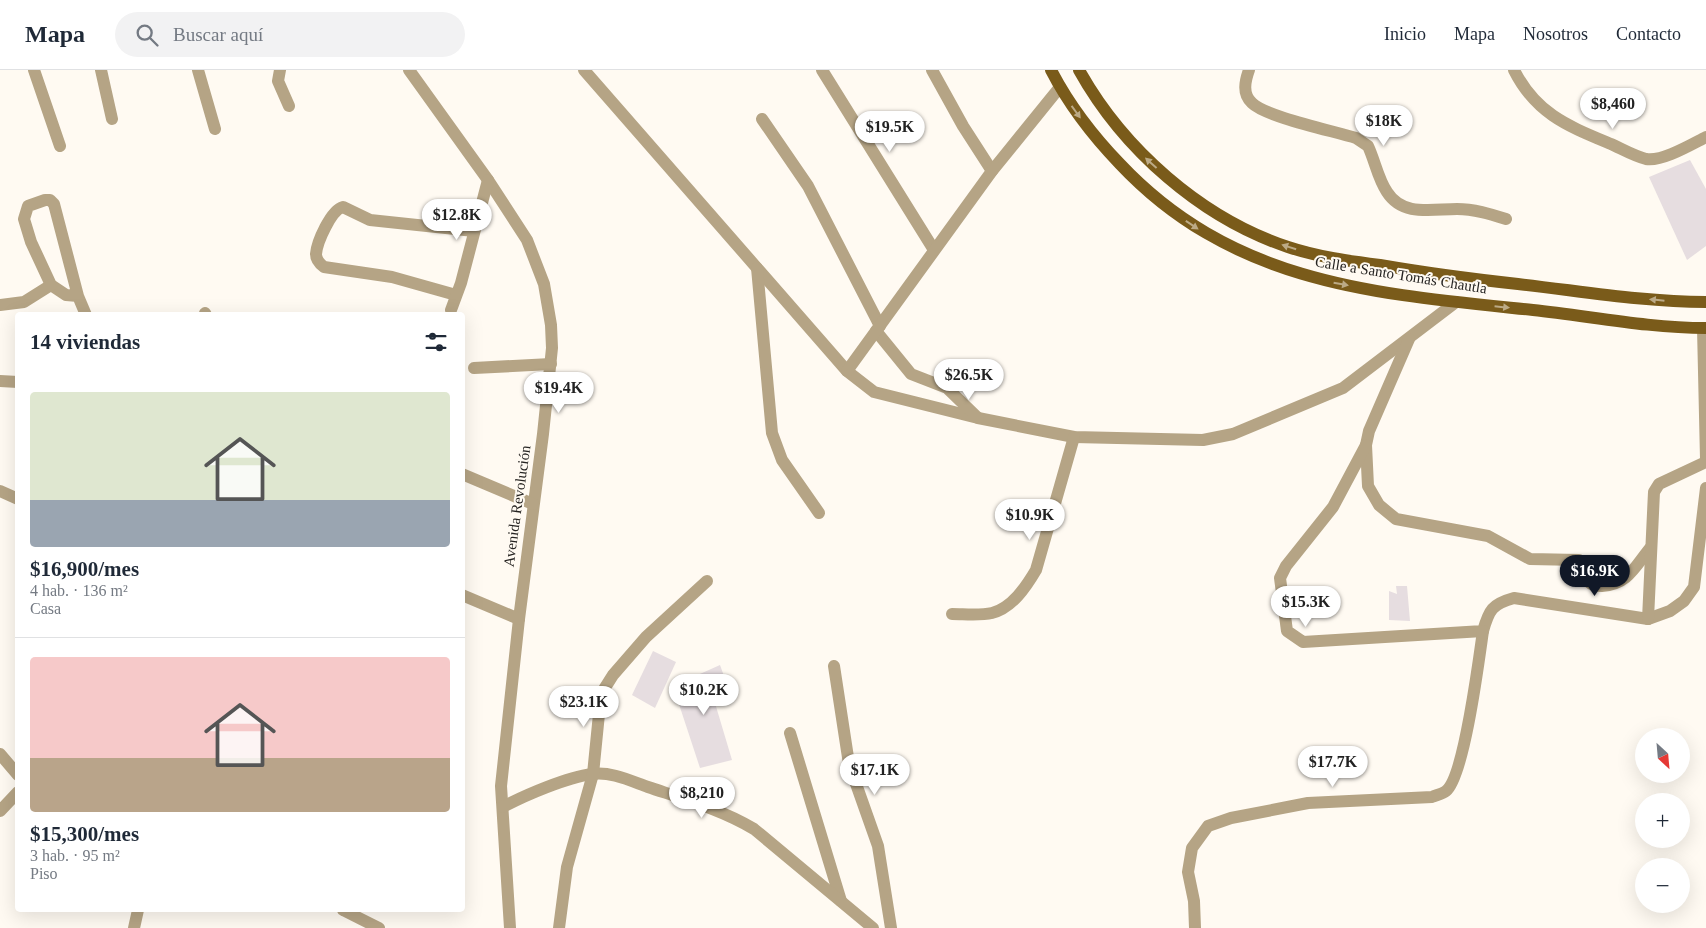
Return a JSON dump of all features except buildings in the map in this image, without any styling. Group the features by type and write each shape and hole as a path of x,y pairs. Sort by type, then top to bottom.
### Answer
{"main road":[{"name":"Calle a Santo Tomás Chautla","path":"1051,70 1060,87 1088,128 1133,178 1175,214 1228,246 1278,267 1324,281 1456,302 1704,328"},
{"name":"Calle a Santo Tomás Chautla","path":"1079,70 1092,94 1117,126 1140,153 1160,171 1209,207 1243,227 1279,244 1333,258 1450,276 1624,296 1706,302"}],"street":[{"path":"34,70 60,146"},
{"path":"101,70 112,119"},
{"path":"198,70 215,129"},
{"path":"280,70 278,81 290,106"},
{"name":"Avenida Revolución","path":"408,70 488,180 527,240 544,284 551,325 551,364 518,619 502,778 510,928"},
{"path":"584,70 847,371 874,392 978,418 1074,437 1203,440 1233,434 1343,388 1456,302"},
{"path":"822,70 934,250"},
{"path":"932,70 963,126 992,171"},
{"path":"1249,70 1245,84 1246,92 1252,104 1276,115 1356,138 1363,142 1368,146 1387,194 1401,206 1410,210 1425,211 1458,209 1487,213 1506,219"},
{"path":"1515,70 1524,90 1546,113 1570,126 1647,159 1663,157 1706,136"},
{"path":"847,371 992,171 1060,87"},
{"path":"762,119 808,186 878,329 911,374 947,388 978,418"},
{"path":"451,310 488,180"},
{"path":"78,296 66,295 50,285 31,242 24,219 28,206 44,200 50,200 54,204 78,296 85,312"},
{"path":"456,295 392,277 330,269 320,263 316,254 326,225 335,211 344,208 370,220 474,231"},
{"path":"757,268 772,433 782,460 819,513"},
{"path":"0,305 24,302 50,285"},
{"path":"1648,619 1654,492 1660,484 1706,461 1704,328"},
{"path":"1409,338 1370,431 1366,445 1333,507 1286,566 1280,578 1287,631 1303,642 1483,632"},
{"path":"474,368 551,364"},
{"path":"0,381 15,382"},
{"path":"952,614 991,613 1006,607 1027,586 1036,570 1074,437"},
{"path":"1366,445 1368,486 1379,504 1396,519 1488,536 1530,559 1579,560 1583,565 1588,581 1595,586 1615,585 1623,582 1651,547"},
{"path":"465,475 533,504"},
{"path":"1195,928 1194,901 1188,872 1192,848 1208,826 1231,818 1308,803 1432,797 1446,791 1455,776 1470,713 1483,632 1489,612 1503,601 1514,598 1648,619 1670,611 1684,601 1694,588 1706,488"},
{"path":"0,491 15,498"},
{"path":"559,928 568,867 593,774 600,694 646,637 707,581"},
{"path":"465,596 518,619"},
{"path":"834,666 849,764 878,846 891,928"},
{"path":"790,732 841,901"},
{"path":"0,754 15,772"},
{"path":"503,807 521,797 593,774 612,775 628,780 732,816 754,829 873,928"},
{"path":"0,811 15,795"},
{"path":"134,928 138,912"},
{"path":"347,912 379,928"}]}
